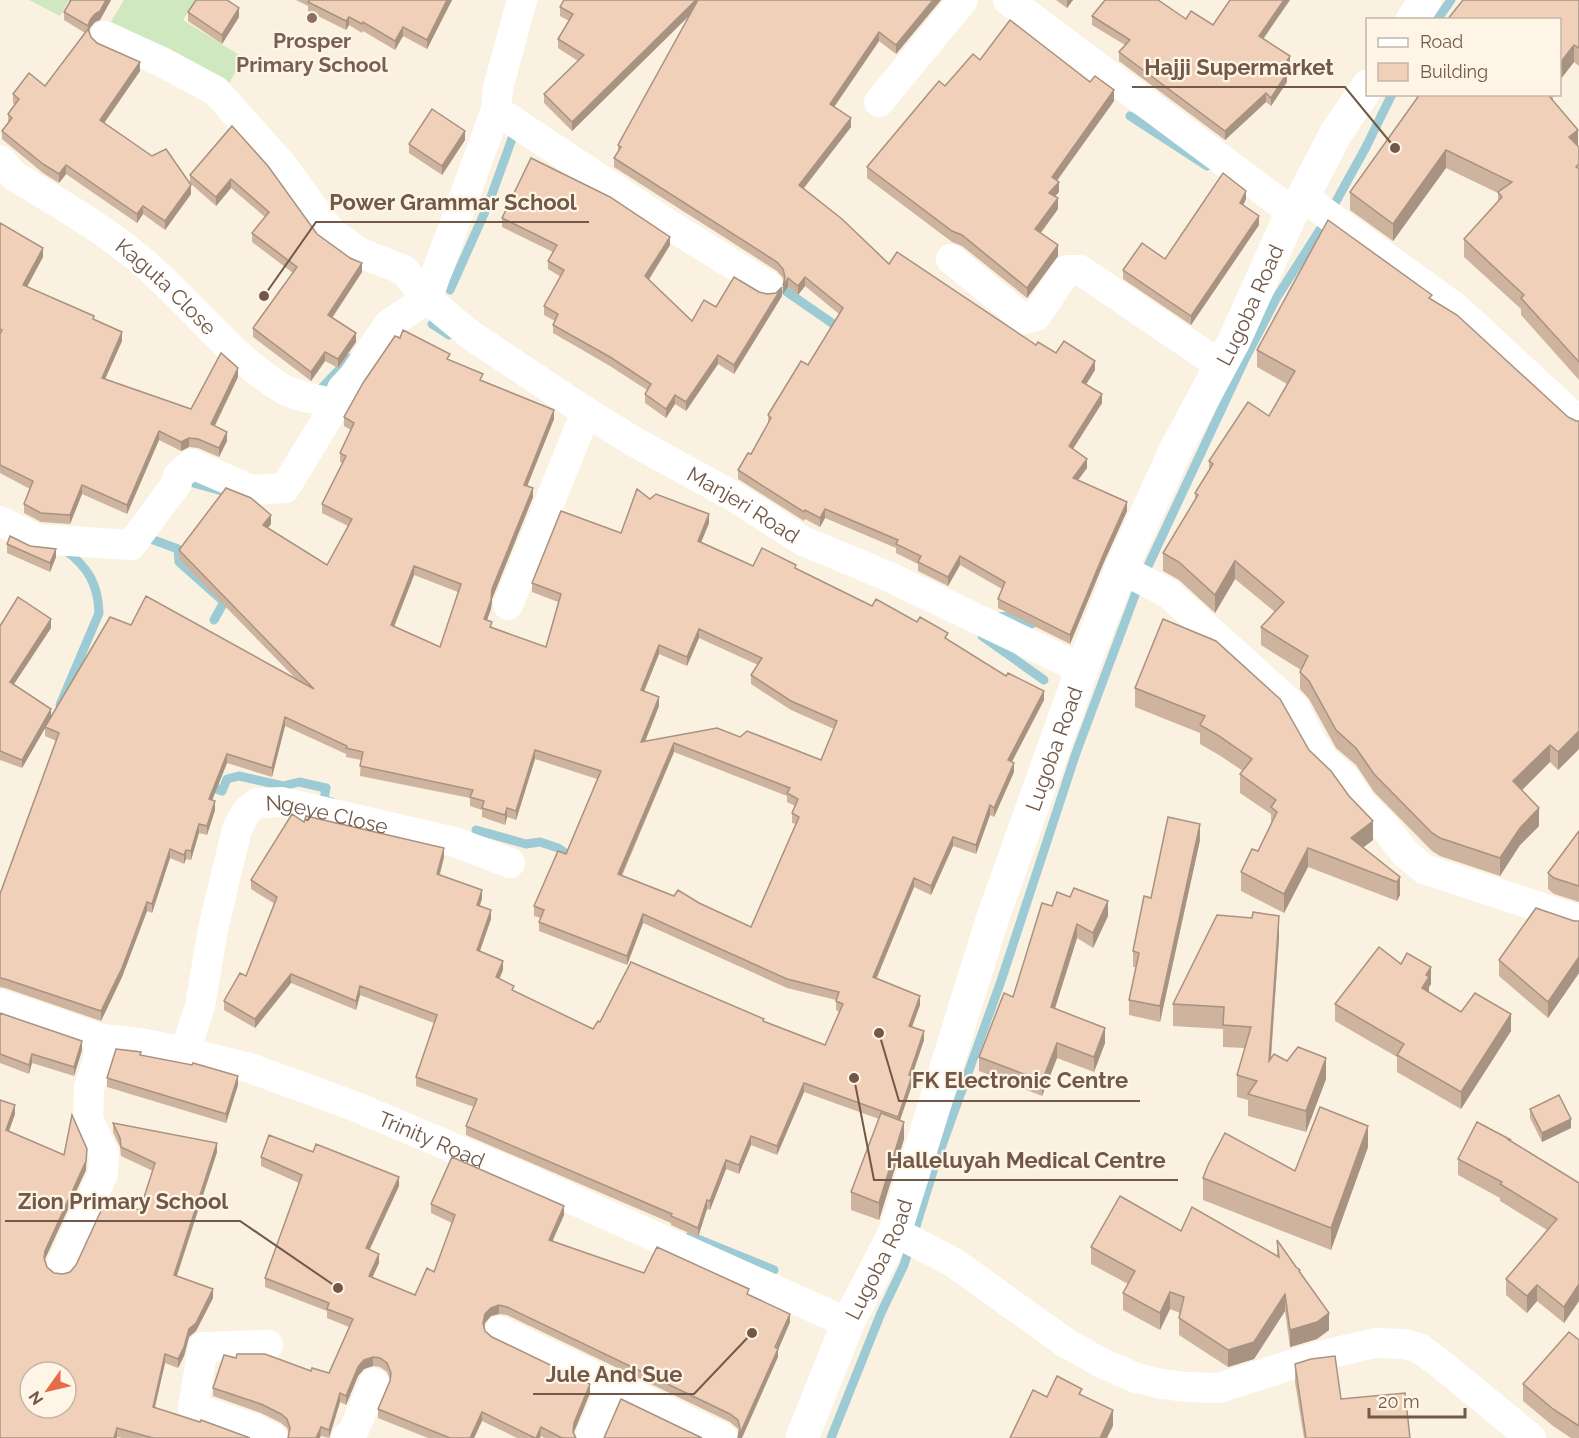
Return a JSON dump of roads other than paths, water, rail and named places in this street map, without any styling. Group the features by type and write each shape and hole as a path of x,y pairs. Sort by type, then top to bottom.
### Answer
{"street":[{"path":"0,521 37,539 130,545 177,483 178,476 192,464 252,490 285,488 336,404 342,389 354,376 389,324 427,299 496,110 498,88 522,0"},
{"path":"879,102 963,0"},
{"path":"1008,0 1298,204 1457,309 1579,422"},
{"path":"1413,18 1425,0"},
{"name":"Manjeri Road","path":"105,36 164,63 216,91 281,164 331,232 360,253 404,270 427,299 472,336 586,412 633,441 733,496 803,541 885,575 1082,669"},
{"name":"Lugoba Road","path":"802,1438 848,1323 895,1232 993,917 1082,669 1121,569 1172,458 1234,341 1298,204 1336,133 1366,89"},
{"path":"496,110 671,226 768,286"},
{"name":"Kaguta Close","path":"0,160 13,174 131,252 243,358 280,387 293,394 336,404"},
{"path":"951,259 1024,319 1036,316 1067,270 1080,270 1220,365"},
{"path":"508,605 586,412"},
{"path":"1121,569 1168,593 1214,632 1294,707 1323,759 1344,778 1361,803 1384,826 1405,853 1424,869 1579,920"},
{"name":"Ngeye Close","path":"185,1052 200,1006 213,929 237,830 246,812 257,803 282,802 455,842 510,863"},
{"name":"Trinity Road","path":"0,1004 102,1039 140,1043 250,1068 354,1106 540,1185 848,1323"},
{"path":"61,1266 103,1174 104,1154 88,1119 89,1087 102,1039"},
{"path":"895,1232 953,1262 1066,1343 1136,1378 1162,1384 1219,1388 1319,1356 1375,1343 1404,1344 1419,1348 1428,1354 1531,1438"},
{"path":"500,1331 723,1438"},
{"path":"267,1345 203,1347 193,1408 254,1428 273,1438"},
{"path":"346,1438 353,1432 374,1383"},
{"path":"590,1438 612,1385"}],"waterway":[{"path":"1438,18 1451,0"},
{"path":"1148,566 1244,361 1277,297 1323,225 1391,96"},
{"path":"1130,116 1207,166"},
{"path":"450,290 488,205 513,136"},
{"path":"777,285 842,330"},
{"path":"432,324 449,335"},
{"path":"316,394 350,358"},
{"path":"184,483 186,481 222,491"},
{"path":"151,539 178,549 179,562 224,602 214,620"},
{"path":"60,705 99,613 96,593 90,577 80,563 65,550"},
{"path":"831,1438 881,1313 904,1265 935,1165 1001,981 1076,753 1138,587"},
{"path":"997,617 1011,616 1032,624"},
{"path":"982,636 1044,680"},
{"path":"206,785 222,791 227,779 239,776 283,786 299,782 326,788 324,800 332,802"},
{"path":"476,830 526,844 540,842 558,848 575,860"},
{"path":"690,1236 774,1270"}],"place":[{"name":"Prosper Primary School","path":"312,18"},
{"name":"Hajji Supermarket","path":"1395,148"},
{"name":"Power Grammar School","path":"264,296"},
{"name":"FK Electronic Centre","path":"879,1033"},
{"name":"Halleluyah Medical Centre","path":"854,1078"},
{"name":"Zion Primary School","path":"338,1288"},
{"name":"Jule And Sue","path":"752,1333"}]}
